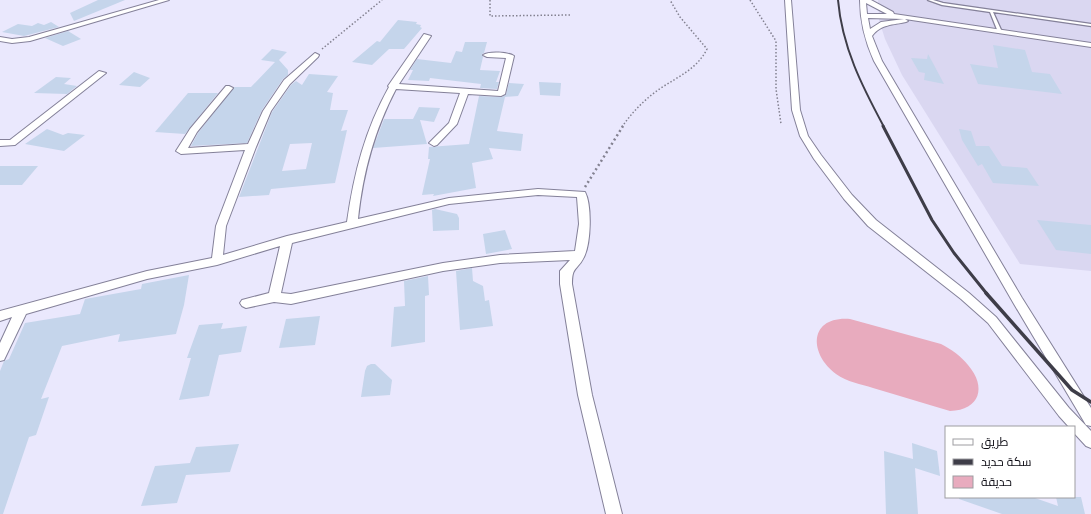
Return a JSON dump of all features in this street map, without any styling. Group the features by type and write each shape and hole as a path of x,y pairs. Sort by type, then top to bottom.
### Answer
{"street":[{"path":"0,39 12,41 30,39 166,0"},
{"path":"788,0 796,110 804,136 817,157 848,197 872,223 908,253 965,296 992,320 1064,412 1091,441"},
{"path":"863,0 863,16 868,36 883,69 1018,301 1091,420"},
{"path":"866,0 886,11 926,21"},
{"path":"863,16 888,15 1091,45"},
{"path":"868,36 875,28 885,23 926,21"},
{"path":"352,224 359,175 372,130 392,86 410,58 427,36"},
{"path":"218,261 221,226 251,147 267,111 286,82 315,55"},
{"path":"392,86 501,94 510,56 487,55"},
{"path":"0,143 12,143 102,73"},
{"path":"229,88 193,131 181,151 251,147"},
{"path":"434,143 453,124 465,92"},
{"path":"0,316 147,275 218,261 287,240 449,201 538,192 581,194 583,200 584,228 580,255 566,271 566,284 585,395 614,514"},
{"path":"274,297 287,240"},
{"path":"246,303 274,297 292,299 443,267 500,259 580,255"},
{"path":"0,356 21,311"}],"lane":[{"path":"930,0 942,4 1091,25"},
{"path":"991,11 1000,32"}],"path":[{"path":"315,55 382,0"},
{"path":"490,0 490,16 570,15"},
{"path":"581,194 608,146 635,111 654,93 691,70 704,58 707,49 680,17 670,0"},
{"path":"750,0 776,41 776,89 781,124"}],"shaded area":[{"path":"878,0 1091,0 1091,271 1020,264 902,75 885,39 879,20"}],"green space":[{"path":"850,319 941,344 952,350 974,373 979,389 974,402 960,410 950,411 854,382 836,374 827,366 821,357 817,347 817,338 820,330 826,324 836,320"}],"building":[{"path":"98,0 125,0 74,21 70,13"},
{"path":"398,20 417,22 416,24 421,25 420,27 422,28 404,49 389,49 372,65 352,62 377,41 380,42"},
{"path":"51,22 59,27 24,36 2,32 18,24 32,26 38,23 44,25"},
{"path":"68,31 81,39 63,46 45,38"},
{"path":"465,42 487,42 484,53 482,54 483,57 480,70 500,71 496,82 499,82 497,89 480,88 481,84 430,78 429,81 408,80 413,70 410,70 417,59 451,63 456,51 462,52"},
{"path":"993,45 1025,50 1032,72 1050,74 1062,94 978,84 970,64 998,68"},
{"path":"272,49 287,52 279,60 288,70 288,75 283,79 262,110 247,143 191,146 198,133 234,87 251,87 275,62 261,60"},
{"path":"928,54 944,84 924,80 925,73 919,72 911,58 927,59"},
{"path":"134,72 150,78 140,87 119,85"},
{"path":"309,74 338,76 327,92 333,93 330,110 348,110 341,131 347,130 335,183 271,189 269,195 239,197 272,112 291,85 296,81 302,85","holes":["312,143 306,169 282,171 290,144"]},
{"path":"56,77 71,78 64,84 77,86 67,94 34,93"},
{"path":"539,82 561,83 560,96 540,95"},
{"path":"509,83 524,84 518,96 505,97 497,131 523,134 521,151 489,148 493,159 472,163 476,188 433,196 434,194 422,195 430,159 428,159 429,147 469,144 479,96 502,97 506,94"},
{"path":"188,93 218,93 185,134 155,132"},
{"path":"419,107 440,108 434,122 420,120 427,144 373,148 384,119 413,119"},
{"path":"47,129 63,135 68,133 85,135 64,151 25,144"},
{"path":"959,129 971,131 976,146 989,146 1002,166 1027,168 1039,186 993,183 982,164 978,166 962,140"},
{"path":"0,166 38,166 22,185 0,185"},
{"path":"435,209 457,214 459,218 459,230 433,231 432,210"},
{"path":"1037,220 1091,225 1091,254 1056,250"},
{"path":"505,230 512,249 486,254 483,234"},
{"path":"472,268 473,281 483,286 485,301 489,300 493,326 460,330 456,271"},
{"path":"189,275 184,305 176,334 118,342 120,334 62,346 41,399 49,397 36,435 29,437 3,514 0,514 0,371 4,361 9,359 25,323 80,314 85,299 141,289 142,284"},
{"path":"428,276 429,295 425,296 425,342 391,347 394,307 405,306 404,281"},
{"path":"320,316 315,345 279,348 286,319"},
{"path":"223,323 221,329 247,326 241,352 219,355 209,396 179,400 191,358 187,358 199,325"},
{"path":"375,364 392,380 390,395 361,397 365,371 367,366"},
{"path":"912,443 937,451 940,476 915,468 918,514 886,514 884,451 913,459"},
{"path":"239,444 230,472 186,475 177,503 141,506 155,466 190,463 196,447"},
{"path":"1081,497 1085,514 1002,514 959,499 1035,498 1058,506 1056,498"}],"railway":[{"path":"838,0 844,34 854,66 884,127"},
{"path":"883,126 932,220 954,253 987,294"},
{"path":"986,293 1072,390 1091,402"}]}
